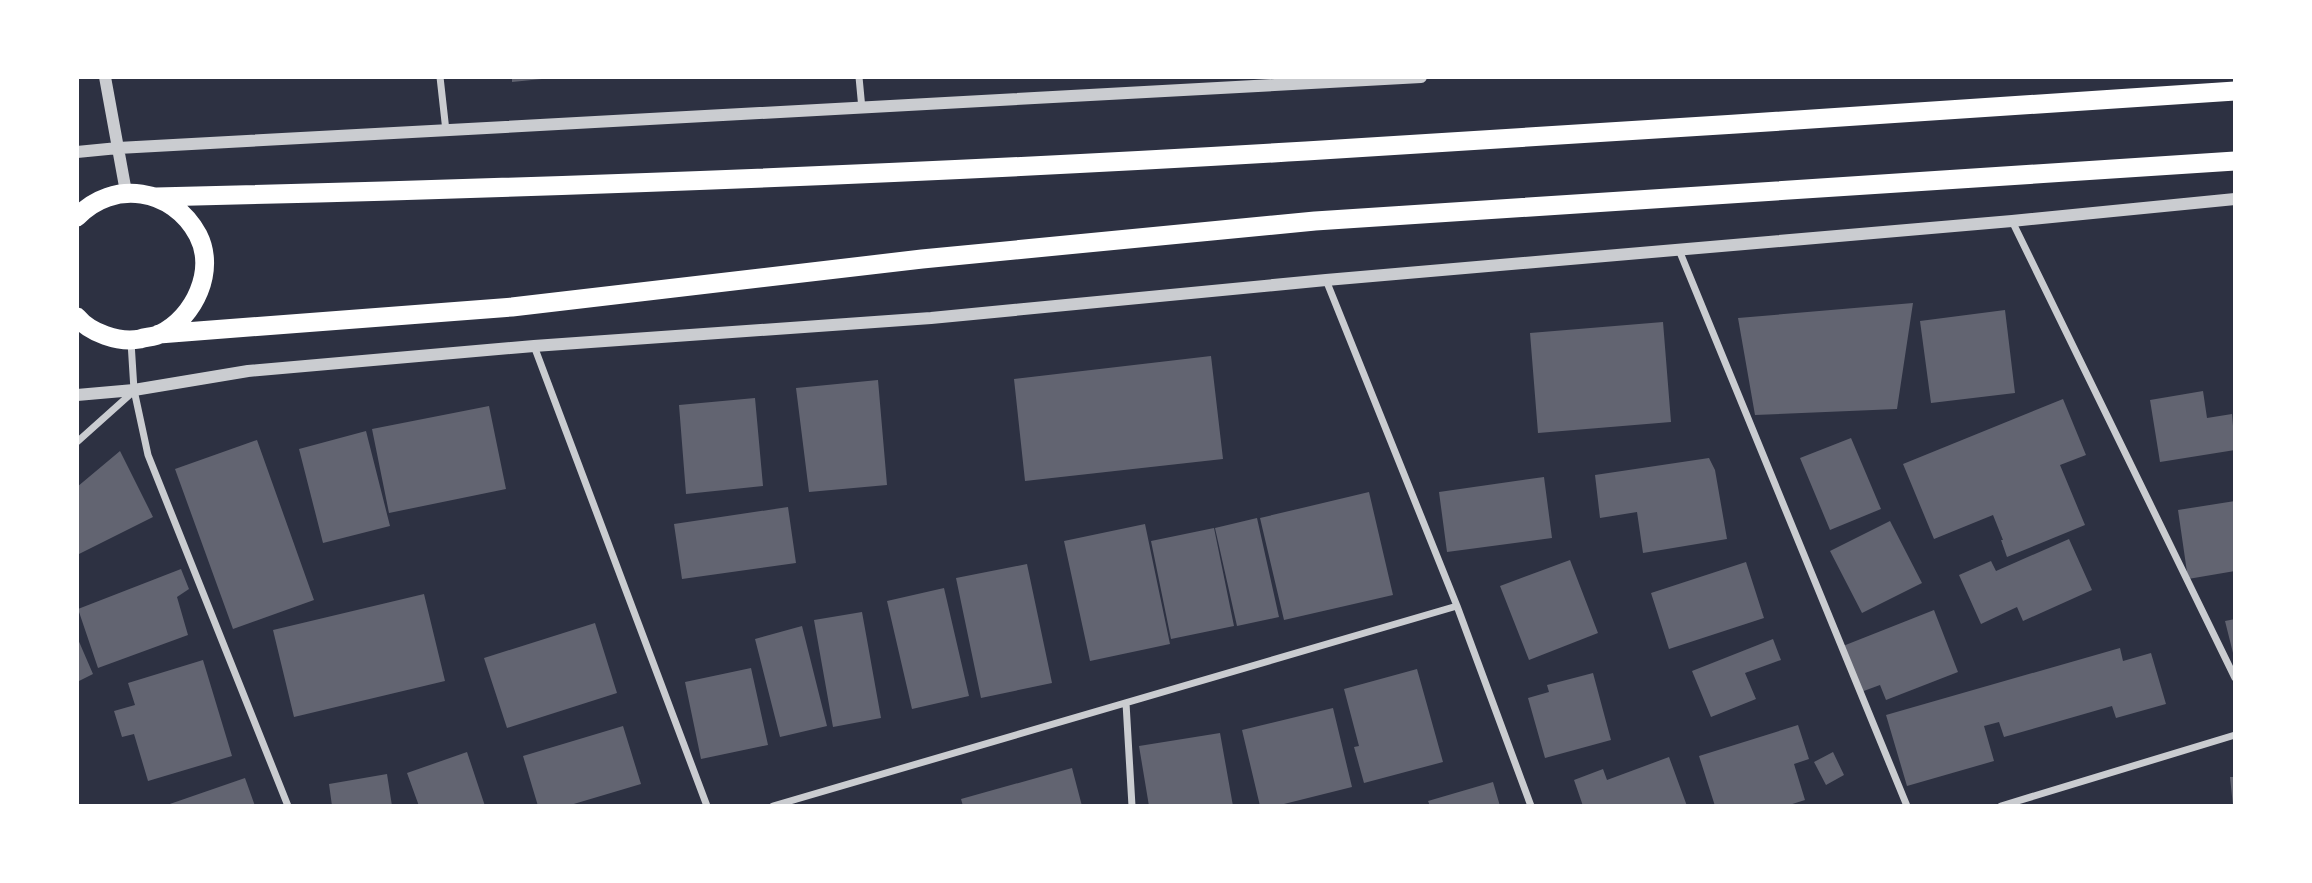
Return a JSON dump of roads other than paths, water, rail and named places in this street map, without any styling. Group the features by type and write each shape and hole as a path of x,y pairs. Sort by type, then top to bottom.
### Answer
{"highway":[{"path":"80,210 112,194 126,192 156,197 459,189 911,171 1264,154 2235,91"},
{"path":"77,317 82,323 105,336 131,341 159,334 512,307 922,259 1315,221 2235,161"},
{"path":"156,197 182,213 198,236 205,264 199,293 184,318 159,334"},
{"path":"77,340 105,336"}],"street":[{"path":"105,77 126,192"},
{"path":"440,77 446,131"},
{"path":"859,77 862,109"},
{"path":"77,152 1421,77"},
{"path":"77,395 134,390 248,371 534,346 931,318 1678,248 2012,222 2235,199"},
{"path":"2012,222 2235,678"},
{"path":"1678,248 1907,806"},
{"path":"1326,280 1457,606 1531,806"},
{"path":"131,341 134,390 148,455 288,806"},
{"path":"534,346 707,806"},
{"path":"77,442 134,390"},
{"path":"774,806 1457,606"},
{"path":"1126,703 1132,806"},
{"path":"2001,806 2235,735"}]}
